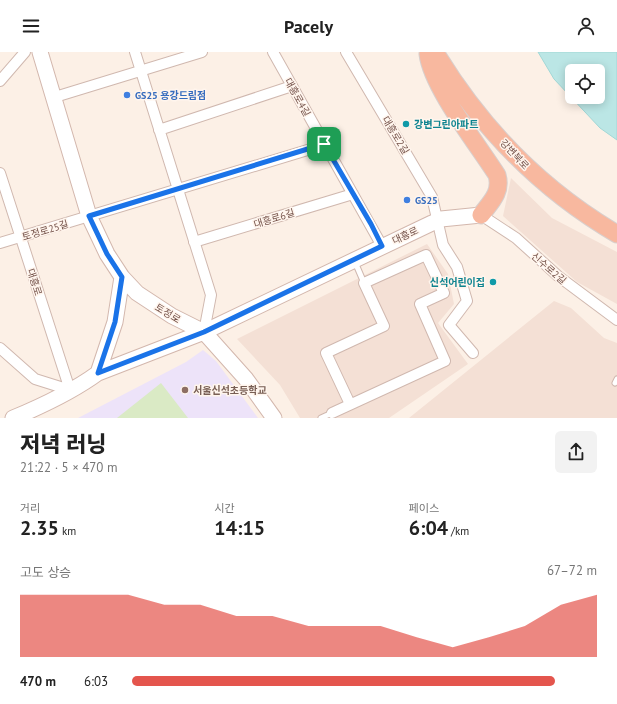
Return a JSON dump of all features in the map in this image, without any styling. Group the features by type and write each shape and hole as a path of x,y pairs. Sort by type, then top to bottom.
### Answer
{"highway":[{"path":"428,52 429,62 442,92 497,175 500,184 497,192 481,215"},
{"name":"강변북로","path":"435,52 456,87 518,160 557,194 617,234"}],"main road":[{"name":"토정로","path":"40,52 55,97 89,216 107,254 122,277 138,293 172,316 204,332 246,379 274,418"},
{"name":"대흥로","path":"13,418 42,406 98,373 204,332 437,221 481,215"},
{"path":"98,373 115,322 122,277"}],"street":[{"path":"0,81 25,52"},
{"path":"135,52 211,295 204,332"},
{"path":"55,97 202,52"},
{"name":"대흥로4길","path":"273,52 382,246"},
{"name":"대흥로2길","path":"346,52 432,196 437,221"},
{"path":"159,130 292,86"},
{"path":"89,216 324,144"},
{"name":"대흥로","path":"0,174 70,390"},
{"name":"대흥로6길","path":"194,242 353,194"},
{"name":"신수로2길","path":"481,215 516,238 558,276 617,320"},
{"name":"토정로25길","path":"0,243 89,216"},
{"path":"437,221 443,245 457,267 467,301 449,325 473,353"},
{"path":"332,413 446,361 420,304 444,293 426,255 364,283 384,326 326,353 350,404"},
{"path":"0,348 35,380 70,390"}],"lane":[{"path":"354,260 364,283"},
{"path":"321,418 332,413"}],"shaded area":[{"path":"511,178 552,218 617,252 617,304 577,282 503,216"},
{"path":"427,244 448,274 454,304 438,323 468,364 389,418 300,418 280,385 237,339"},
{"path":"554,301 571,308 604,338 617,343 617,418 409,418"},
{"name":"서울신석초등학교","path":"203,350 216,361 258,418 78,418 186,362"}],"green space":[{"path":"161,383 188,418 117,418"}],"water":[{"path":"538,52 617,52 617,140 600,128 577,104 605,104 605,64 565,64 565,91 554,79"}],"place":[{"name":"GS25 용강드림점","path":"127,95"},
{"name":"강변그린아파트","path":"406,124"},
{"name":"GS25","path":"407,200"},
{"name":"신석어린이집","path":"493,282"},
{"name":"서울신석초등학교","path":"185,390"}],"route":[{"path":"324,144 371,224 382,246 292,288 204,332 98,373 106,354 115,322 122,277 107,254 89,216 324,144"}]}
